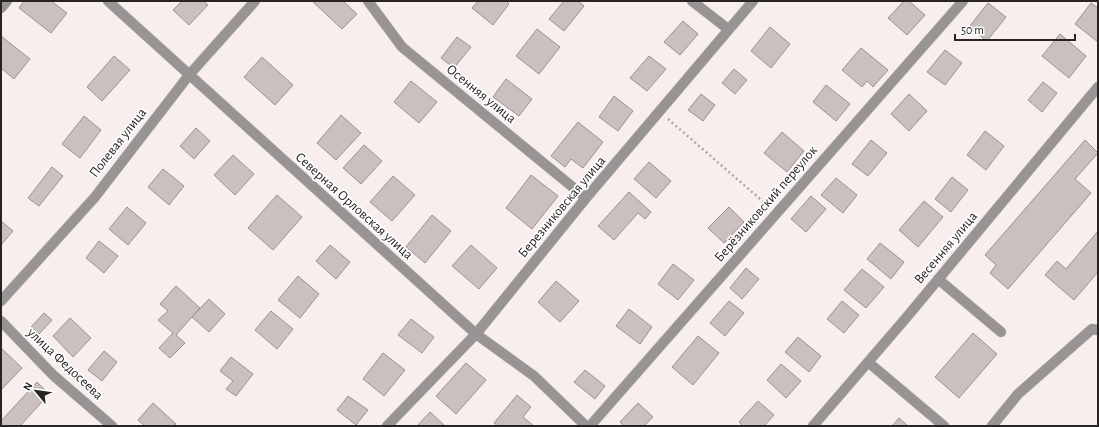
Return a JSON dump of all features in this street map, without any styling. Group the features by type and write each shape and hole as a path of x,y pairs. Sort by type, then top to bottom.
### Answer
{"street":[{"path":"1,8 7,1"},
{"name":"Северная Орловская улица","path":"108,1 476,334 534,376 586,426"},
{"name":"Полевая улица","path":"1,301 95,197 189,75 255,1"},
{"name":"Осенняя улица","path":"368,1 402,47 586,198"},
{"path":"692,1 728,29"},
{"name":"Березниковская улица","path":"386,426 476,334 586,198 660,113 728,29 753,1"},
{"name":"Берёзниковский переулок","path":"590,426 963,1"},
{"name":"Весенняя улица","path":"813,426 1098,87"},
{"path":"938,279 1001,332"},
{"name":"улица Федосеева","path":"1,321 53,375 112,426"},
{"path":"992,426 1018,394 1096,327"},
{"path":"868,362 944,426"}],"path":[{"path":"660,113 777,213"}],"building":[{"path":"24,1 51,1 67,13 51,33 19,8"},
{"path":"182,1 203,1 208,5 189,25 173,10"},
{"path":"312,1 343,1 357,14 342,29"},
{"path":"478,1 506,1 509,4 493,25 472,8"},
{"path":"564,1 578,1 584,6 564,31 549,19"},
{"path":"904,1 909,1 925,15 907,35 888,18"},
{"path":"988,3 1006,17 987,41 969,27"},
{"path":"1091,3 1098,8 1098,42 1075,24"},
{"path":"683,21 698,34 680,55 664,42"},
{"path":"770,27 790,44 771,68 751,51"},
{"path":"537,29 560,47 539,74 516,56"},
{"path":"1060,34 1086,56 1069,78 1042,56"},
{"path":"1,36 30,59 14,79 1,68"},
{"path":"457,37 471,47 454,68 441,58"},
{"path":"861,48 888,70 873,87 867,81 862,87 842,70"},
{"path":"945,50 962,63 945,85 927,72"},
{"path":"114,56 130,70 102,101 87,87"},
{"path":"649,56 666,69 647,91 630,78"},
{"path":"262,57 293,85 275,105 244,77"},
{"path":"734,69 747,80 735,94 722,83"},
{"path":"506,79 532,99 519,116 493,97"},
{"path":"411,81 437,102 419,123 394,102"},
{"path":"1043,82 1057,93 1042,112 1028,100"},
{"path":"826,85 850,104 836,121 813,102"},
{"path":"701,94 715,105 703,121 688,110"},
{"path":"909,94 927,111 909,131 891,114"},
{"path":"614,96 633,111 618,131 599,117"},
{"path":"341,115 361,133 336,160 317,143"},
{"path":"84,116 101,130 80,158 62,144"},
{"path":"578,122 603,142 583,168 571,159 565,167 551,156"},
{"path":"196,128 210,141 194,159 180,146"},
{"path":"985,131 1004,146 986,170 967,155"},
{"path":"782,132 804,151 787,172 764,153"},
{"path":"871,140 887,153 868,176 852,164"},
{"path":"1085,140 1098,153 1075,179 1091,193 1008,289 990,273 996,265 985,255"},
{"path":"364,145 382,161 361,184 343,168"},
{"path":"233,155 254,174 235,195 214,175"},
{"path":"649,162 671,181 656,198 634,179"},
{"path":"52,167 63,176 39,206 28,198"},
{"path":"163,169 184,186 169,205 148,187"},
{"path":"531,175 558,196 532,229 506,208"},
{"path":"393,176 415,195 392,221 370,202"},
{"path":"952,177 968,190 951,212 935,199"},
{"path":"836,178 857,195 843,213 821,195"},
{"path":"629,192 651,212 645,219 638,213 614,240 598,226"},
{"path":"277,195 302,217 273,250 248,228"},
{"path":"811,196 826,209 806,232 791,219"},
{"path":"924,201 943,217 918,247 899,230"},
{"path":"127,207 146,223 128,245 109,229"},
{"path":"729,207 744,222 724,243 708,228"},
{"path":"432,215 451,231 425,263 406,247"},
{"path":"1,221 13,231 1,245"},
{"path":"1098,231 1098,272 1074,300 1045,275 1057,261 1066,269"},
{"path":"99,241 118,256 104,273 86,258"},
{"path":"880,243 904,262 891,279 867,259"},
{"path":"330,245 350,262 336,279 316,261"},
{"path":"471,245 497,268 479,289 452,266"},
{"path":"673,264 694,280 678,300 658,284"},
{"path":"746,268 759,279 742,299 730,288"},
{"path":"862,269 884,287 866,308 844,290"},
{"path":"298,276 319,294 300,318 278,300"},
{"path":"556,281 579,301 560,322 538,302"},
{"path":"176,286 200,308 176,335 185,343 170,358 159,348 173,333 158,320 168,311 160,304"},
{"path":"209,299 225,314 209,332 192,317"},
{"path":"729,301 744,313 725,336 710,323"},
{"path":"842,301 859,315 844,333 827,319"},
{"path":"629,309 652,327 640,344 616,326"},
{"path":"271,311 293,329 277,349 255,330"},
{"path":"44,313 52,320 39,334 31,327"},
{"path":"70,318 91,338 73,357 53,336"},
{"path":"411,319 434,337 422,353 398,335"},
{"path":"973,333 997,354 959,398 935,377"},
{"path":"698,336 719,353 693,385 672,367"},
{"path":"798,337 821,356 809,372 785,352"},
{"path":"1,348 22,368 1,390"},
{"path":"104,351 117,362 102,381 88,370"},
{"path":"383,353 405,370 384,396 363,379"},
{"path":"231,357 253,374 236,396 226,389 233,381 220,371"},
{"path":"466,363 486,380 456,414 436,396"},
{"path":"781,364 801,381 786,398 767,380"},
{"path":"585,370 605,386 595,399 574,382"},
{"path":"37,382 49,394 20,426 1,426 1,421"},
{"path":"517,395 531,407 523,417 534,426 498,426 494,423"},
{"path":"348,396 368,410 356,425 337,410"},
{"path":"758,401 774,415 764,426 743,426 739,422"},
{"path":"153,403 176,424 174,426 145,426 138,420"},
{"path":"638,403 653,417 644,426 624,426 620,422"},
{"path":"430,412 445,426 417,426"},
{"path":"899,418 908,426 892,426"}]}
